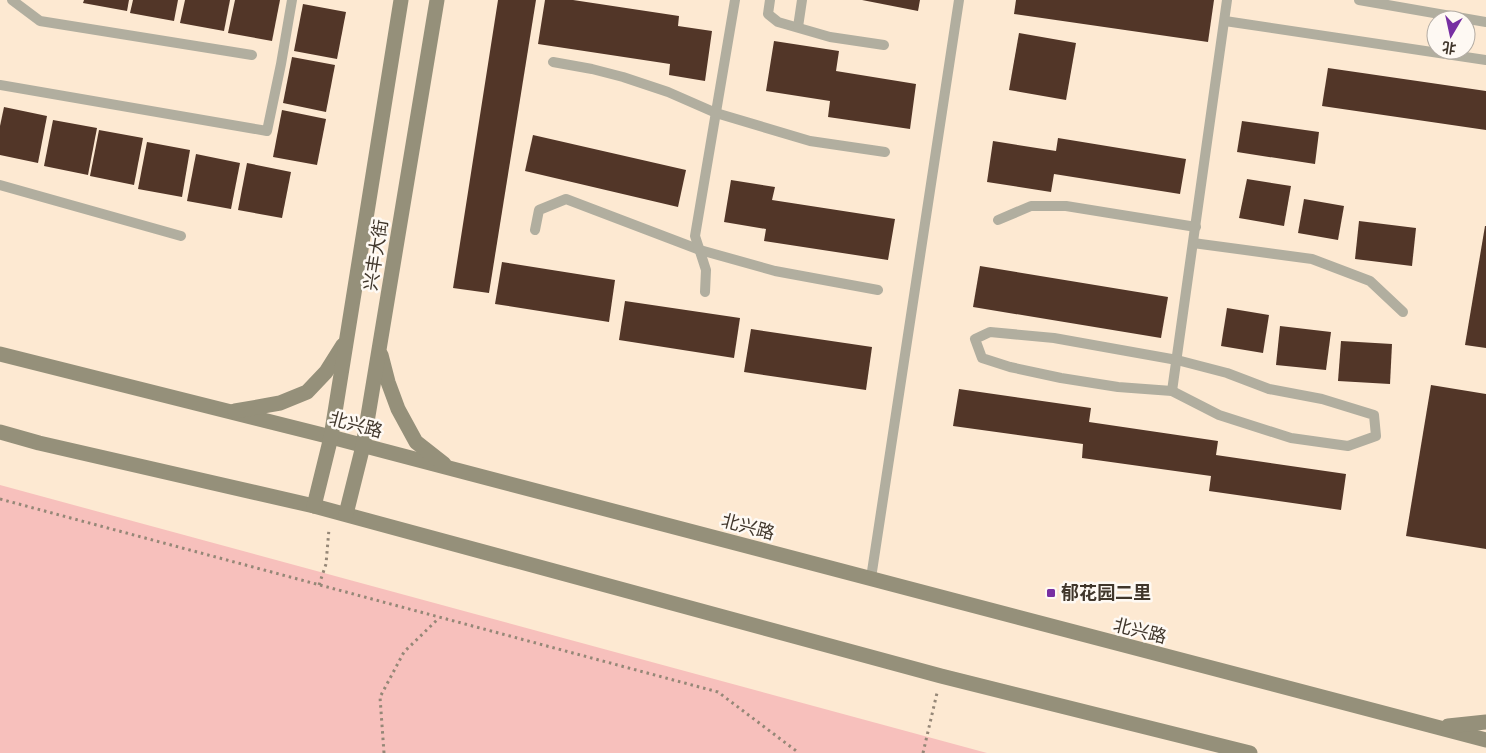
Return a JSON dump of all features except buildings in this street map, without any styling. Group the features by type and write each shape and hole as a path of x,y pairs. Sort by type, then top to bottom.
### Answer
{"main road":[{"name":"兴丰大街","path":"314,506 331,437 401,0"},
{"name":"兴丰大街","path":"346,514 363,446 437,0"},
{"path":"229,412 280,403 308,392 326,372 346,340"},
{"path":"380,349 388,382 398,408 416,442 449,468"},
{"name":"北兴路","path":"0,354 331,437 1486,740"},
{"path":"0,432 331,510 941,676 1250,753"},
{"path":"1440,727 1486,722"}],"lane":[{"path":"12,0 40,21 252,55"},
{"path":"0,85 267,132 292,0"},
{"path":"705,292 706,270 695,236 735,0"},
{"path":"770,0 768,14 778,22 830,36 884,45"},
{"path":"798,27 802,0"},
{"path":"871,578 958,0"},
{"path":"1172,391 1228,0"},
{"path":"1358,0 1486,22"},
{"path":"1224,21 1486,60"},
{"path":"552,62 592,68 623,77 668,92 716,113 810,140 885,152"},
{"path":"0,185 181,236"},
{"path":"535,230 539,210 566,199 700,250 775,271 878,290"},
{"path":"998,220 1031,206 1066,206 1196,227"},
{"path":"1193,243 1312,259 1370,281 1402,312"},
{"path":"990,332 1054,338 1177,360 1227,373 1269,389 1322,400 1374,415 1376,436 1348,446 1291,438 1219,415 1172,391 1118,387 1061,378 1010,367 982,358 975,339 990,332"}],"path":[{"path":"0,499 718,692 799,753"},
{"path":"320,585 326,564 331,510"},
{"path":"384,753 380,696 404,652 440,617"},
{"path":"923,753 941,676"}],"shaded area":[{"path":"0,485 987,753 0,753"}],"place":[{"name":"郁花园二里","path":"1051,593"}]}
